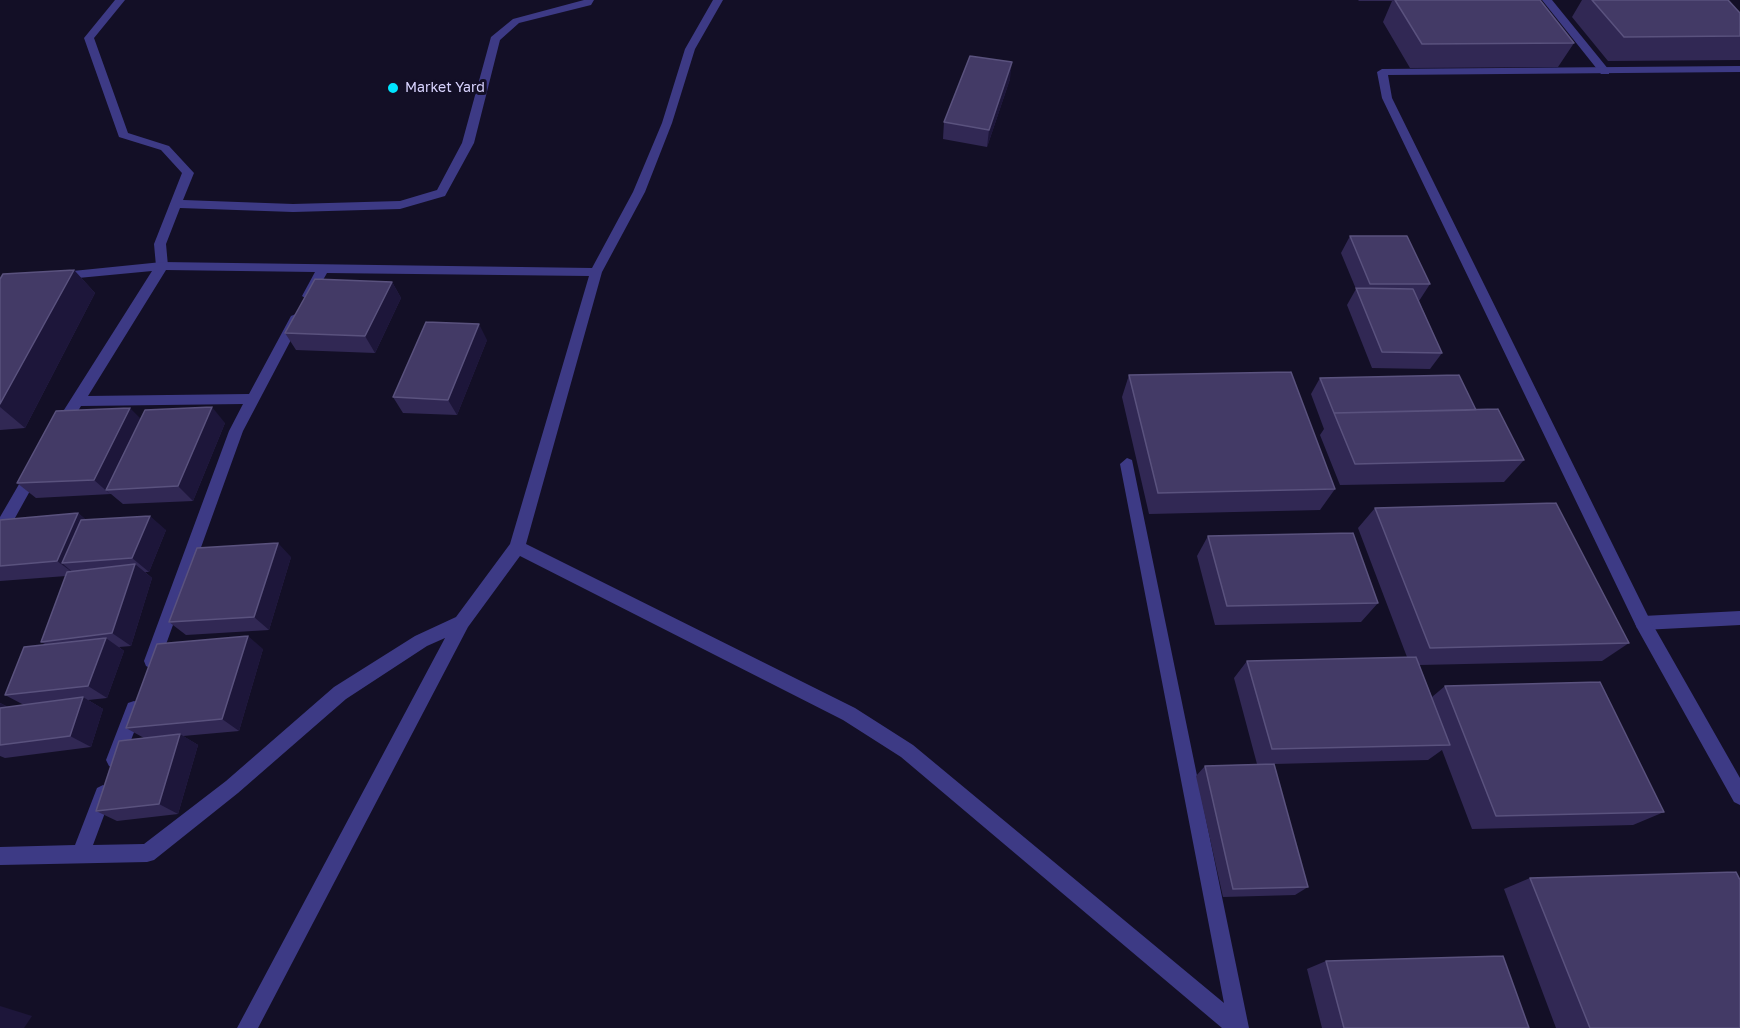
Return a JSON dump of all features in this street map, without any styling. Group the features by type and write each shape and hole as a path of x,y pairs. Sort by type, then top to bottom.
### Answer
{"street":[{"path":"54,438 162,266 160,244 188,173 165,148 123,135 89,38 120,0"},
{"path":"176,204 293,208 400,205 441,193 468,143 495,39 516,21 588,3 589,0"},
{"path":"247,1028 462,622 517,547 596,272 639,192 667,123 690,49 718,0"},
{"path":"1547,0 1605,72"},
{"path":"1740,69 1605,72 1382,72 1387,98 1643,623 1740,796"},
{"path":"46,277 162,266 596,272"},
{"path":"146,675 236,431 323,268"},
{"path":"77,401 253,399"},
{"path":"0,531 43,456"},
{"path":"1127,464 1239,1028"},
{"path":"517,547 849,714 907,751 1239,1028"},
{"path":"1643,623 1740,618"},
{"path":"0,856 147,853 232,787 340,693 422,641 462,622"},
{"path":"81,853 138,698"}],"building":[{"path":"1395,0 1540,0 1574,43 1422,44"},
{"path":"1592,0 1728,0 1740,13 1740,36 1624,37"},
{"path":"970,56 1012,62 989,130 944,122"},
{"path":"1350,236 1407,236 1430,284 1370,284"},
{"path":"74,270 0,404 0,279 3,274"},
{"path":"315,279 392,282 365,336 285,333"},
{"path":"1356,288 1413,289 1442,353 1382,352"},
{"path":"426,322 479,324 448,400 393,397"},
{"path":"1291,372 1335,489 1158,493 1129,375"},
{"path":"1459,375 1476,410 1334,413 1320,378"},
{"path":"212,407 178,486 106,490 145,410"},
{"path":"130,408 94,480 17,483 56,411"},
{"path":"1498,409 1524,460 1355,464 1334,413"},
{"path":"1556,503 1629,643 1430,648 1375,508"},
{"path":"78,513 57,561 0,566 0,520"},
{"path":"150,516 132,558 62,563 81,520"},
{"path":"1353,533 1378,603 1227,606 1208,536"},
{"path":"278,543 254,617 169,622 197,548"},
{"path":"135,564 112,633 41,642 67,572"},
{"path":"248,636 222,719 126,728 157,644"},
{"path":"106,638 88,686 5,695 24,647"},
{"path":"1416,657 1450,745 1272,749 1247,661"},
{"path":"1600,682 1664,812 1496,816 1445,686"},
{"path":"83,697 70,736 0,745 0,708"},
{"path":"180,734 159,804 96,811 119,741"},
{"path":"1274,764 1308,887 1233,889 1205,766"},
{"path":"1736,872 1740,880 1740,1028 1590,1028 1530,878"},
{"path":"1503,956 1529,1028 1344,1028 1326,961"}],"place":[{"name":"Market Yard","path":"393,88"}]}
